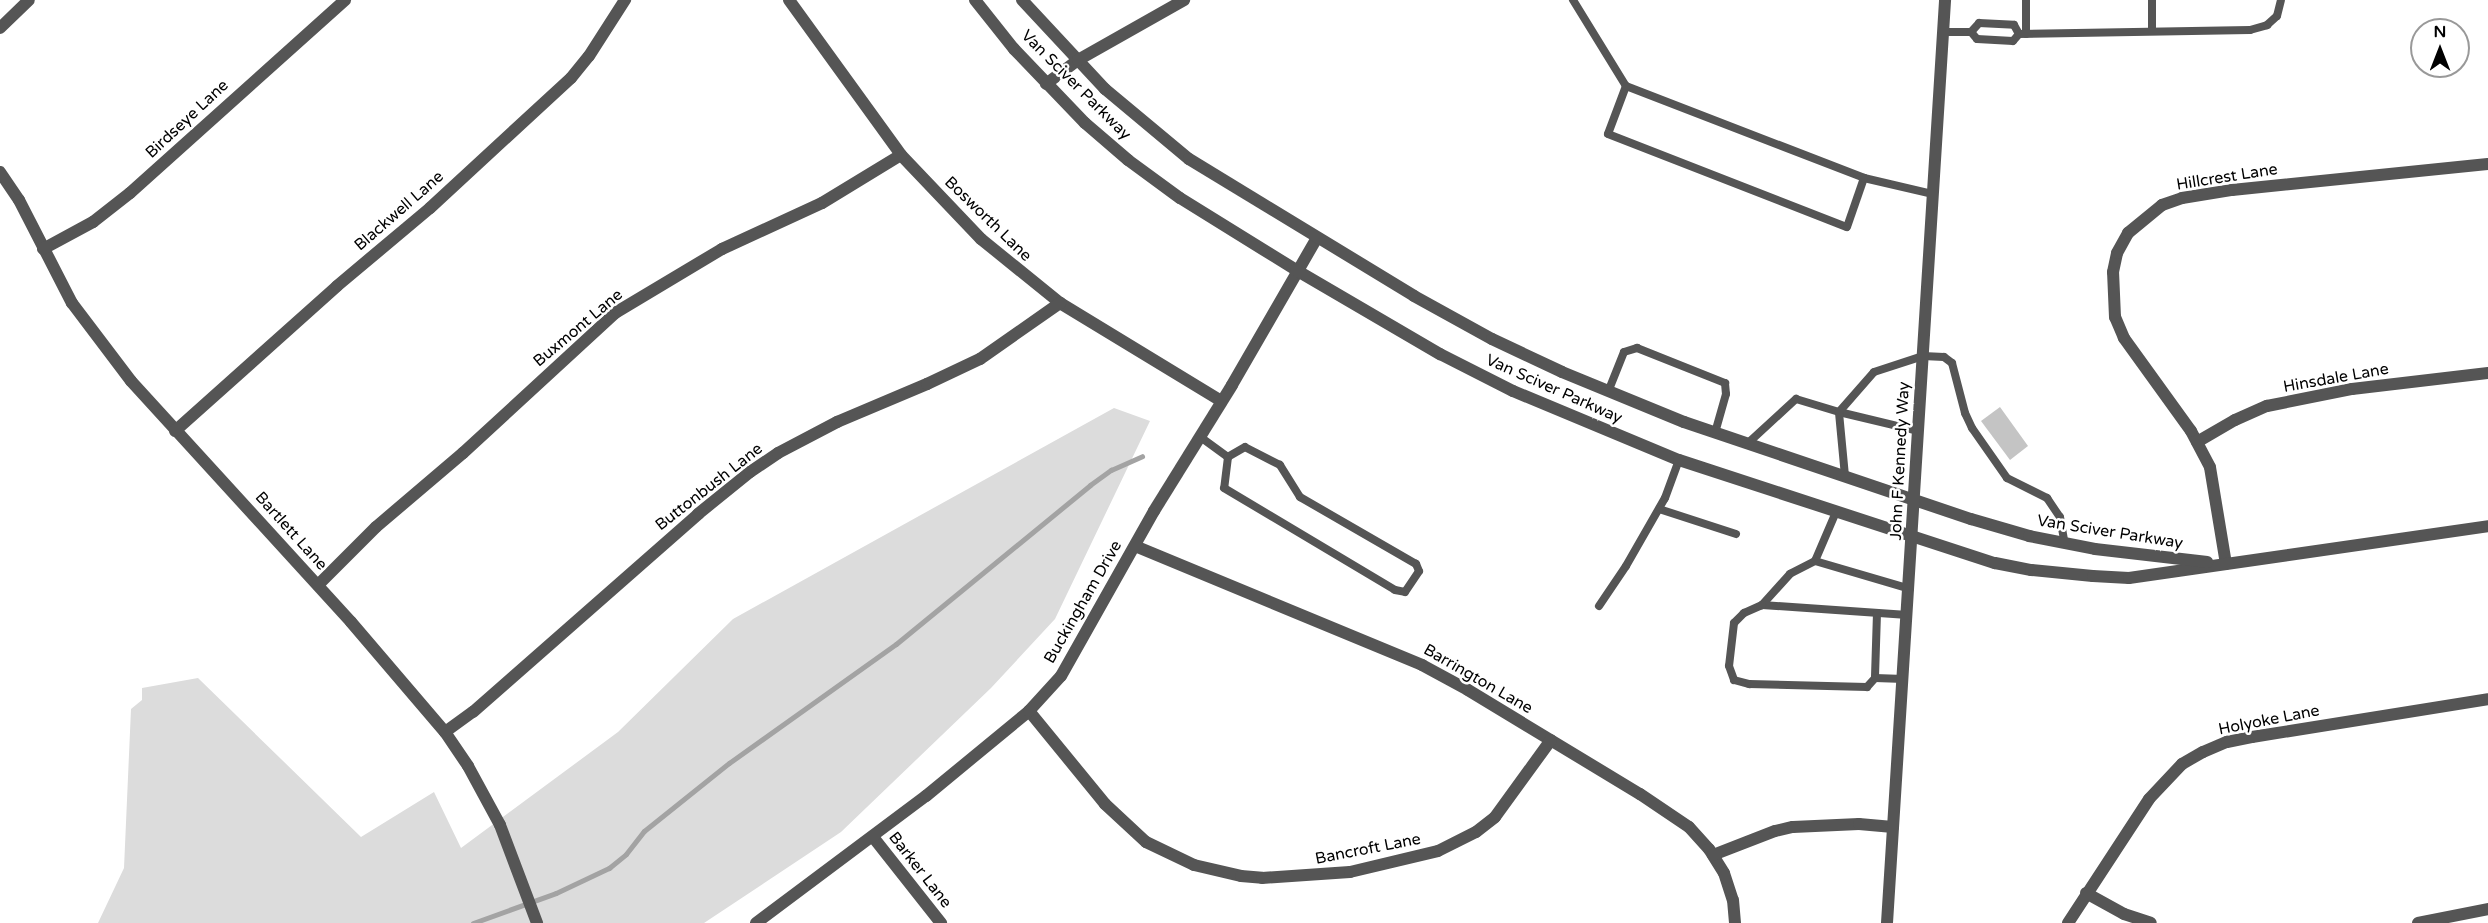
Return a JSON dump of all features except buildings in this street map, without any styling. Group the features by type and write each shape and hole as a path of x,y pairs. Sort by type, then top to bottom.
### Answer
{"street":[{"path":"0,28 28,0"},
{"name":"Birdseye Lane","path":"43,249 93,222 130,194 345,0"},
{"name":"Blackwell Lane","path":"175,431 337,286 430,208 571,78 589,56 625,0"},
{"name":"Bosworth Lane","path":"789,0 902,155 981,240 1060,303 1221,401"},
{"name":"Van Sciver Parkway","path":"975,0 1014,49 1085,123 1180,198 1296,270 1440,354 1513,391 1679,460 1995,563 2031,570 2093,576 2129,578 2488,526"},
{"name":"Van Sciver Parkway","path":"1022,0 1105,89 1189,159 1317,238 1492,339 1608,392 1715,432 2002,529 2065,544 2135,555 2226,564"},
{"path":"1046,84 1078,60 1184,0"},
{"name":"John F Kennedy Way","path":"1887,923 1910,589 1945,0"},
{"name":"Buxmont Lane","path":"318,585 375,527 463,453 615,314 722,249 806,211 902,155"},
{"name":"Hillcrest Lane","path":"2226,564 2212,476 2197,442 2124,338 2115,317 2113,272 2117,253 2128,233 2143,218 2162,205 2182,198 2232,190 2488,164"},
{"name":"Bartlett Lane","path":"0,172 19,200 72,303 90,329 175,431 318,585 445,732 468,766 495,815 537,923"},
{"name":"Buckingham Drive","path":"756,923 873,837 1029,711 1061,676 1199,436 1242,369 1296,270 1317,238"},
{"name":"Buttonbush Lane","path":"445,732 474,712 649,556 750,472 778,453 837,422 927,384 980,358 1060,303"},
{"name":"Hinsdale Lane","path":"2197,442 2235,420 2267,406 2352,389 2488,373"},
{"name":"Barrington Lane","path":"1135,546 1422,665 1551,740 1689,827 1713,855 1724,873 1733,900 1735,923"},
{"name":"Holyoke Lane","path":"2068,923 2086,892 2159,786 2182,764 2203,752 2227,742 2252,737 2488,699"},
{"name":"Bancroft Lane","path":"1029,711 1105,804 1146,842 1194,866 1262,878 1350,872 1438,851 1476,832 1495,817 1551,740"},
{"path":"1713,855 1774,831 1793,827 1859,824 1893,827"},
{"name":"Barker Lane","path":"873,837 941,923"},
{"path":"2086,892 2124,914 2151,923"},
{"path":"2418,923 2488,909"}],"lane":[{"path":"1573,0 1626,86 1864,178 1933,194"},
{"path":"2023,34 2026,0"},
{"path":"2152,0 2152,30"},
{"path":"1971,32 1977,39 2013,41 2023,34 2250,30 2267,25 2277,16 2281,0"},
{"path":"1943,32 1971,32 1979,23 2014,25 2023,34"},
{"path":"1626,86 1608,134 1847,227 1864,178"},
{"path":"1608,392 1624,352 1637,348 1725,383 1726,394 1715,432"},
{"path":"1845,476 1839,412 1874,372 1923,356 1944,357 1952,363 1965,413 1972,428 2007,478 2047,498 2060,517 2065,544"},
{"path":"1748,444 1796,399 1918,431"},
{"path":"1199,436 1228,457"},
{"path":"1245,447 1280,465 1300,497 1416,564 1419,571 1405,592 1395,590 1224,488 1228,457 1245,447"},
{"path":"1599,606 1659,510 1679,460"},
{"path":"1659,510 1736,534"},
{"path":"1836,512 1815,561 1790,574 1762,605 1744,613 1734,623 1729,666 1734,680 1749,684 1867,687 1875,678 1877,613"},
{"path":"1815,561 1910,589"},
{"path":"1762,605 1908,615"},
{"path":"1875,678 1904,679"}],"shaded area":[{"path":"1114,408 1150,421 1055,619 991,688 841,832 704,923 98,923 124,868 131,709 142,700 142,688 198,678 361,837 434,792 461,848 618,732 733,619"}],"waterway":[{"path":"473,923 556,893 609,868 626,854 644,831 729,763 896,644 1090,485 1111,470 1142,456"}]}
